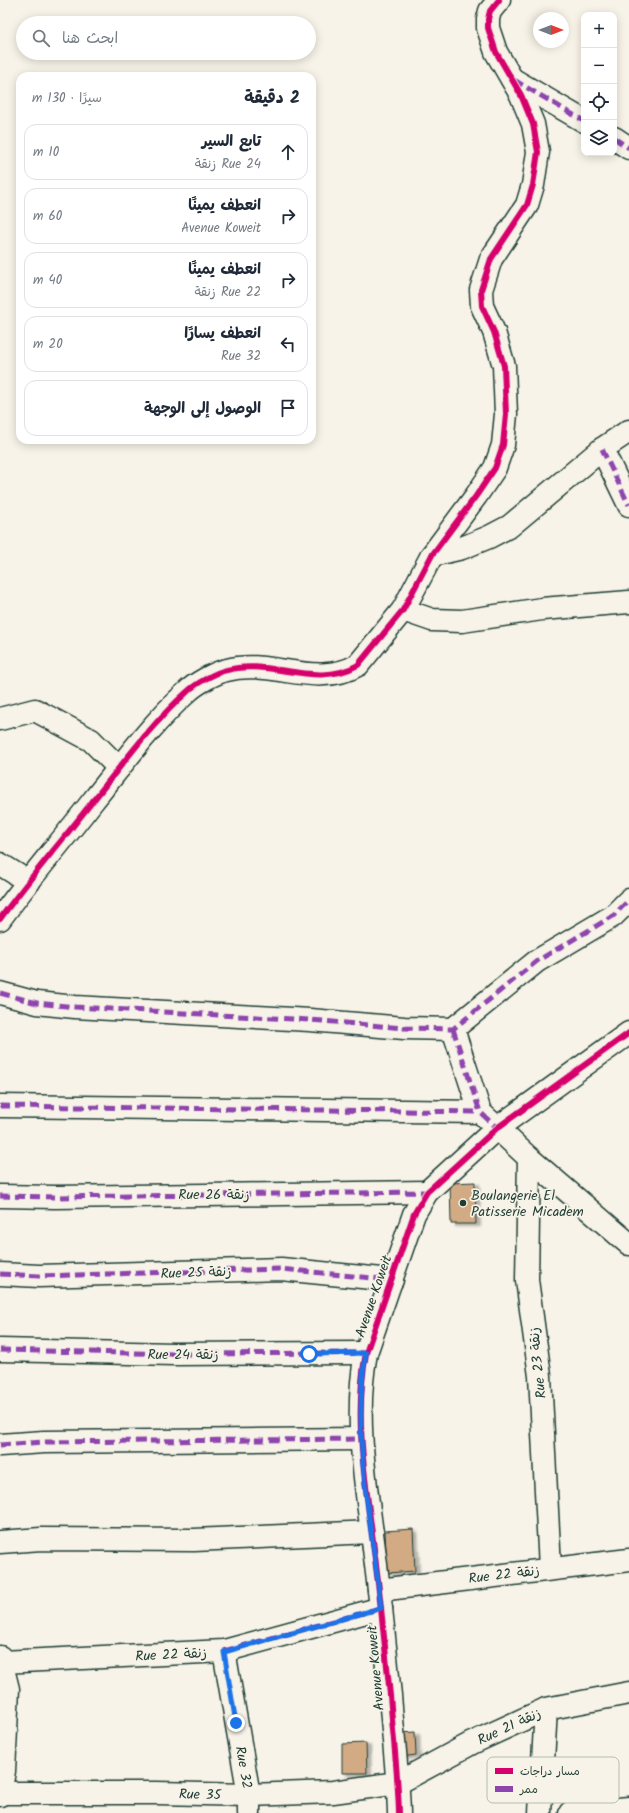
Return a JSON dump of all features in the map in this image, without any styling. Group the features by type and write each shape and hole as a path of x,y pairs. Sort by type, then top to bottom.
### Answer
{"street":[{"path":"0,919 119,768 153,728 188,691 212,676 227,670 250,667 306,674 336,673 350,670 358,665 403,610 432,555 491,474 503,446 506,414 504,366 494,332 482,306 481,290 491,258 527,205 533,185 538,152 533,124 521,95 496,52 488,28 490,11 499,0"},
{"path":"511,78 582,120"},
{"path":"617,140 629,148"},
{"path":"432,555 462,548 489,537 510,526 602,450 629,431"},
{"path":"602,450 629,505"},
{"path":"403,610 432,620 462,621 542,609 629,602"},
{"path":"0,719 36,710 91,740 119,768"},
{"path":"0,864 29,882"},
{"path":"0,994 37,1003 75,1007 310,1020 404,1028 453,1029 537,961 613,916 629,900"},
{"path":"453,1029 480,1112 529,1158 629,1244"},
{"name":"Avenue Koweit","path":"399,1813 398,1782 380,1599 367,1500 361,1439 360,1424 362,1378 366,1353 414,1214 428,1192 497,1128 627,1037"},
{"path":"0,1106 480,1112"},
{"name":"Rue 23 زنقة","path":"529,1158 527,1280 540,1376 550,1568"},
{"name":"Rue 26 زنقة","path":"0,1196 55,1197 428,1192"},
{"name":"Rue 25 زنقة","path":"0,1274 39,1276 281,1269 392,1280"},
{"name":"Rue 24 زنقة","path":"0,1350 174,1354 366,1353"},
{"path":"0,1446 44,1442 361,1439"},
{"path":"0,1542 41,1539 194,1540 372,1532"},
{"name":"Rue 22 زنقة","path":"1,1660 224,1652 380,1599 550,1568 629,1560"},
{"name":"Rue 32","path":"224,1652 249,1804"},
{"path":"0,1794 4,1771 8,1689 1,1660"},
{"name":"Rue 21 زنقة","path":"398,1782 472,1743 546,1709 629,1693"},
{"path":"543,1757 546,1709"},
{"name":"Rue 35","path":"0,1794 157,1792 249,1804 398,1782"},
{"path":"540,1813 541,1803"},
{"path":"570,1813 629,1808"}],"building":[{"name":"Boulangerie El Patisserie Micadem","path":"475,1182 476,1224 451,1224 450,1183"},
{"path":"413,1529 415,1571 387,1573 385,1531"},
{"path":"415,1732 416,1755 401,1757 400,1733"},
{"path":"366,1743 367,1773 342,1773 342,1744"}],"marked path":[{"path":"514,80 582,120"},
{"path":"617,140 629,148"},
{"path":"602,449 629,505"},
{"path":"0,993 37,1003 75,1007 310,1020 404,1028 453,1029 537,961 613,916 629,900"},
{"path":"453,1029 480,1112 497,1128"},
{"path":"0,1106 480,1112"},
{"path":"0,1196 55,1197 427,1192"},
{"path":"0,1274 39,1276 281,1269 392,1280"},
{"path":"0,1350 174,1354 366,1353"},
{"path":"0,1445 44,1442 361,1439"},
{"path":"224,1651 381,1608"}],"cycle path":[{"path":"0,919 137,745 161,717 195,685 217,673 243,667 309,674 326,674 342,672 358,665 403,610 432,555 495,468 503,445 506,414 504,366 494,332 482,306 481,290 491,259 527,205 533,185 538,152 533,124 521,95 496,52 488,28 490,11 499,0"},
{"path":"399,1813 397,1769 390,1695 365,1480 361,1430 362,1378 366,1353 414,1214 427,1192 497,1128 629,1033"}],"place":[{"name":"Boulangerie El Patisserie Micadem","path":"463,1203"}],"route":[{"path":"236,1723 224,1652 381,1608 367,1500 360,1424 362,1372 366,1353 309,1354"}]}
